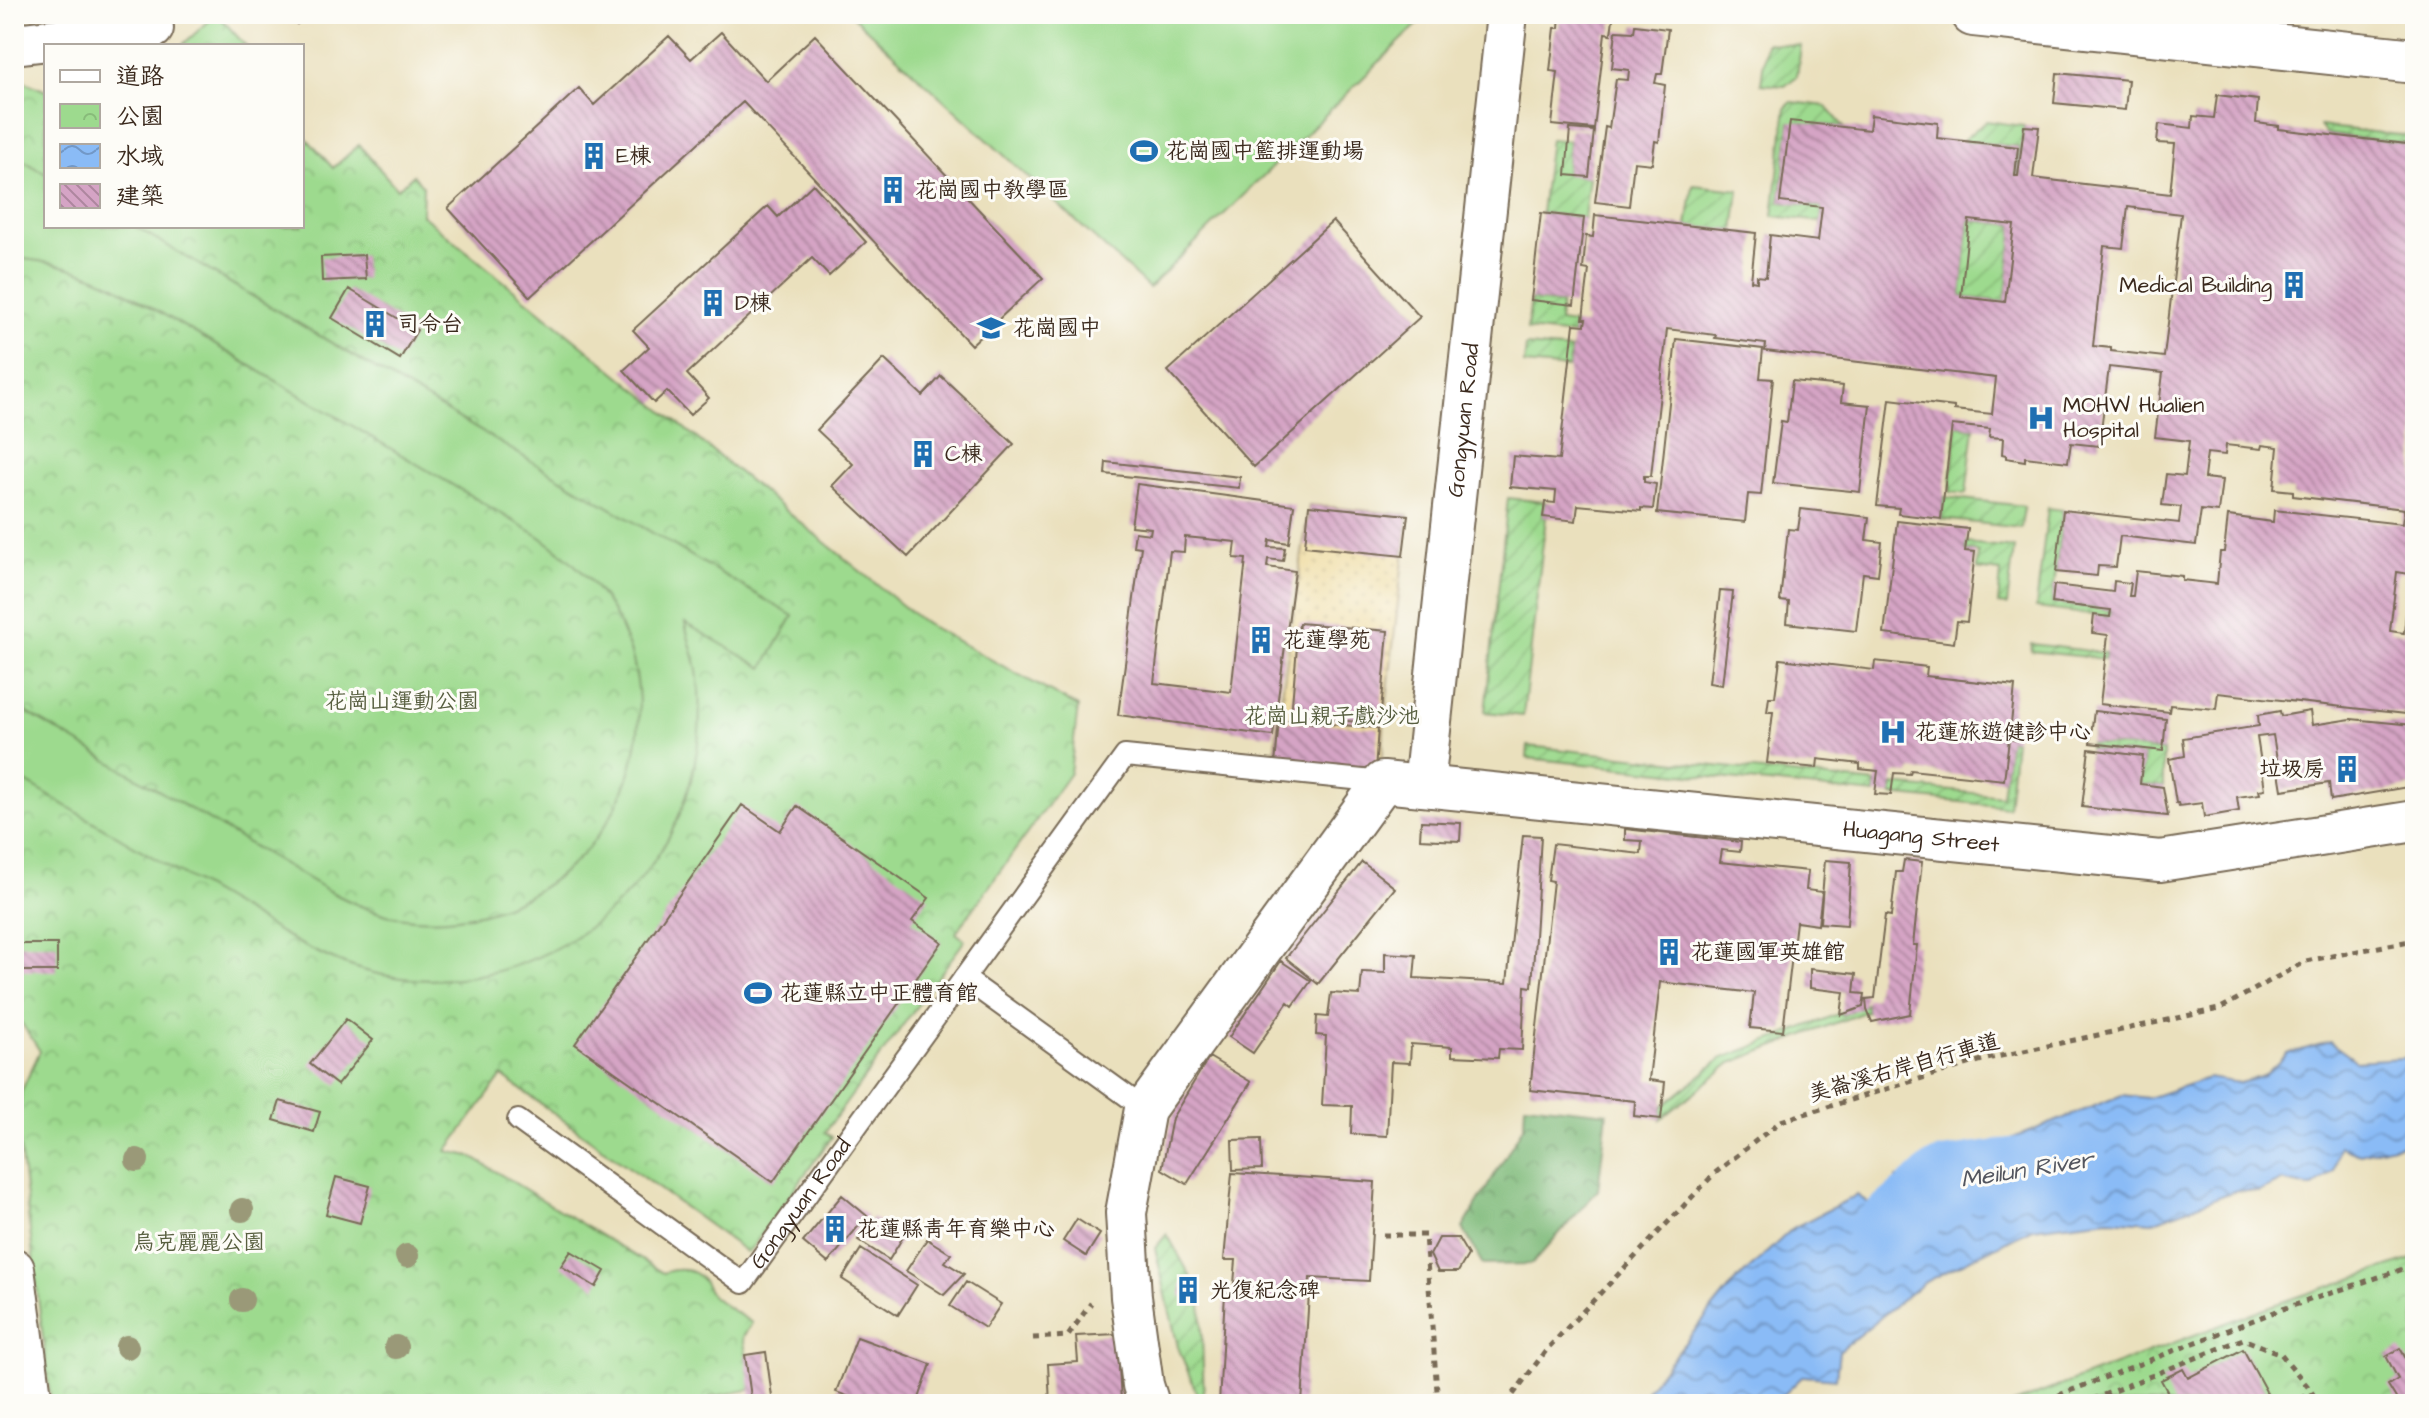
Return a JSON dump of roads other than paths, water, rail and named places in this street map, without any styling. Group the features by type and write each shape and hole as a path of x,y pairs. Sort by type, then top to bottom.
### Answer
{"street":[{"name":"Gongyuan Road","path":"1383,782 1424,786 1507,14"},
{"path":"1973,14 2242,28 2415,61"},
{"path":"14,44 155,19"},
{"path":"1149,1404 1143,1385 1131,1297 1126,1213 1145,1109 1383,782"},
{"name":"Huagang Street","path":"1424,786 2160,861 2415,821"},
{"path":"14,1269 32,1404"}],"lane":[{"name":"Gongyuan Road","path":"518,1120 743,1283 1125,756 1383,782"},
{"path":"964,978 1145,1109"}],"water":[{"path":"2330,1042 2356,1061 2415,1057 2415,1143 2360,1154 2340,1146 2334,1171 2312,1188 2282,1181 2259,1192 2237,1190 2152,1222 2108,1219 2032,1228 1923,1283 1839,1351 1836,1379 1803,1376 1774,1404 1635,1404 1732,1285 1793,1228 1857,1195 1873,1206 1888,1209 1896,1197 1896,1178 1929,1172 1972,1187 2013,1138 2122,1095 2148,1098 2208,1078 2240,1083 2264,1076 2287,1054"}],"waterway":[{"name":"Meilun River","path":"1881,1236 1945,1182 2074,1163"}],"place":[{"name":"花崗國中籃排運動場","path":"1144,151"},
{"name":"E棟","path":"594,156"},
{"name":"花崗國中教學區","path":"893,190"},
{"name":"Medical Building","path":"2294,285"},
{"name":"D棟","path":"713,303"},
{"name":"司令台","path":"375,324"},
{"name":"花崗國中","path":"991,328"},
{"name":"MOHW Hualien Hospital","path":"2041,418"},
{"name":"C棟","path":"923,454"},
{"name":"花蓮學苑","path":"1261,640"},
{"name":"花蓮旅遊健診中心","path":"1893,732"},
{"name":"垃圾房","path":"2347,769"},
{"name":"花蓮國軍英雄館","path":"1669,952"},
{"name":"花蓮縣立中正體育館","path":"758,993"},
{"name":"花蓮縣青年育樂中心","path":"835,1229"},
{"name":"光復紀念碑","path":"1188,1290"}],"park label":[{"name":"花崗山運動公園","path":"402,701"},
{"name":"花崗山親子戲沙池","path":"1332,716"},
{"name":"烏克麗麗公園","path":"199,1242"}]}
